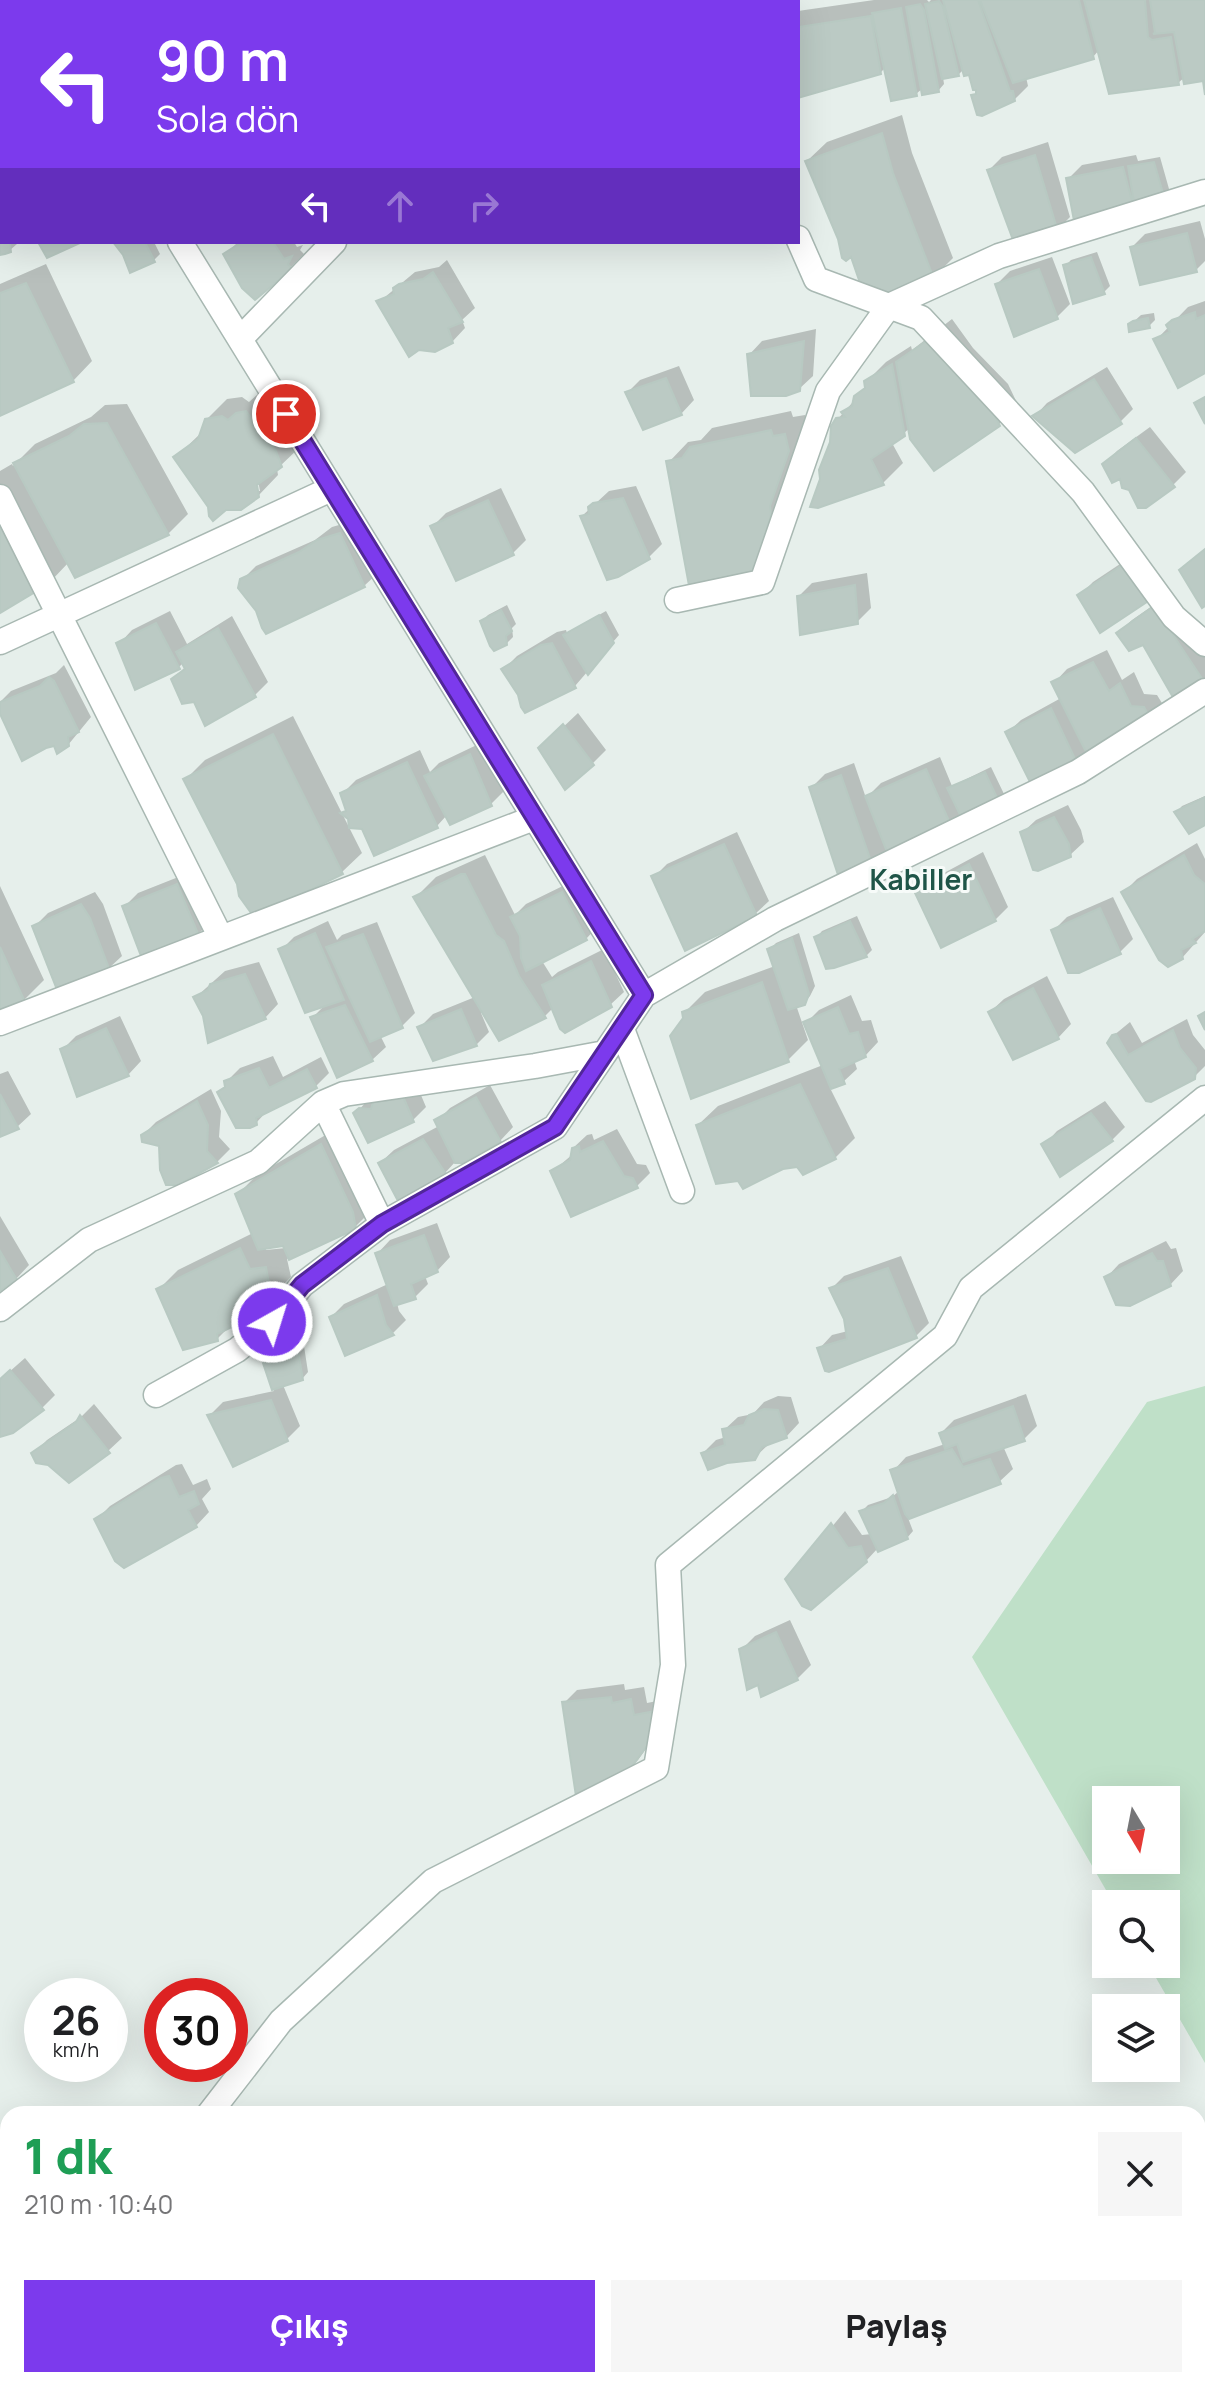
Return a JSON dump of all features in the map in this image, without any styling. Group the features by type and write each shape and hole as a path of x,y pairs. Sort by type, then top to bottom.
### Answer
{"street":[{"path":"677,600 762,582 828,391 889,306 999,256 1205,192"},
{"path":"800,243 816,279 921,318 1083,492 1174,617 1205,644"},
{"path":"181,244 644,995"},
{"path":"240,339 332,244"},
{"path":"0,642 331,489"},
{"path":"0,497 221,938"},
{"path":"156,1395 237,1350 272,1322 302,1285 382,1224 555,1127 644,995 775,919 1078,772 1205,691"},
{"path":"0,1023 534,818"},
{"path":"622,1029 682,1191"},
{"path":"0,1309 89,1240 258,1162 323,1103 344,1094 605,1053"},
{"path":"215,2106 281,2021 433,1881 656,1768 673,1665 668,1565 945,1336 971,1288 1205,1098"},
{"path":"323,1103 382,1224"}],"green space":[{"path":"1205,1386 1205,2063 1180,2020 1180,1994 1165,1994 1156,1978 1180,1978 1180,1890 1106,1890 1097,1874 1180,1874 1180,1786 1092,1786 1092,1866 972,1657 1147,1402"}],"building":[{"path":"943,0 978,0 1015,101 982,116 977,115 971,95 976,94 976,90 973,90 969,75 964,76"},
{"path":"980,0 1079,0 1094,59 1013,83"},
{"path":"1084,0 1145,0 1148,37 1152,40 1171,37 1179,85 1109,94"},
{"path":"1150,0 1205,0 1205,95 1203,81 1184,84 1174,32 1153,34"},
{"path":"939,1 959,76 942,79 925,4"},
{"path":"920,4 924,10 939,92 922,95 906,7"},
{"path":"901,8 917,96 891,101 872,13"},
{"path":"871,16 881,74 800,97 800,27"},
{"path":"882,133 893,173 934,279 879,300 860,283 851,257 846,261 842,258 838,239 805,161"},
{"path":"1035,155 1058,232 1016,248 987,170"},
{"path":"1154,162 1166,204 1134,203 1128,166"},
{"path":"1123,167 1135,212 1075,226 1066,178"},
{"path":"1187,233 1197,272 1140,285 1130,247"},
{"path":"0,244 10,244 11,252 0,255"},
{"path":"39,244 78,244 47,258"},
{"path":"115,244 146,244 155,262 130,273"},
{"path":"239,244 274,244 284,259 292,256 288,264 292,269 255,300 242,288 223,254"},
{"path":"1091,257 1105,294 1073,304 1063,265"},
{"path":"1039,269 1058,319 1014,337 995,284"},
{"path":"433,272 463,322 448,328 453,343 435,352 419,350 409,357 376,301 394,294 393,288 399,284 423,279"},
{"path":"26,283 74,382 0,416 0,293"},
{"path":"1195,312 1196,319 1205,315 1205,373 1178,388 1153,339 1170,332 1166,325 1172,320"},
{"path":"1148,318 1150,328 1129,332 1128,324"},
{"path":"932,337 989,404 1000,426 934,471 910,439 896,362"},
{"path":"804,341 800,391 786,396 751,396 747,354"},
{"path":"892,364 905,436 871,459 884,485 818,508 810,507 830,442 831,426 836,418 845,417 841,412 852,406 854,396 865,388 864,381"},
{"path":"666,378 682,415 643,430 625,392"},
{"path":"1094,379 1122,424 1075,453 1032,416"},
{"path":"1205,397 1205,424 1194,403"},
{"path":"246,411 276,451 282,467 257,485 259,497 241,510 226,510 213,521 208,507 173,457 198,439 205,419 222,416 228,420 236,413"},
{"path":"107,423 169,535 75,578 13,463 69,436 84,424"},
{"path":"771,430 773,436 785,434 789,451 770,506 771,515 755,569 750,577 690,591 666,461 682,458 690,447"},
{"path":"1136,438 1175,487 1146,508 1138,508 1129,490 1122,488 1120,479 1112,483 1102,464"},
{"path":"0,496 52,582 0,613"},
{"path":"623,498 650,559 607,580 580,516 589,514 588,507 593,503"},
{"path":"488,500 514,555 456,581 430,526"},
{"path":"340,533 365,587 266,634 256,611 238,588 240,579 299,552 317,540"},
{"path":"1205,549 1205,606 1202,608 1179,570"},
{"path":"1124,564 1132,571 1147,602 1100,633 1077,595"},
{"path":"855,585 858,624 800,635 797,596"},
{"path":"1154,606 1205,683 1178,706 1143,645 1129,651 1116,633"},
{"path":"501,610 512,631 506,636 507,645 494,651 480,621"},
{"path":"599,615 614,643 588,675 563,635"},
{"path":"156,623 180,669 135,690 116,643"},
{"path":"218,628 256,697 205,726 194,702 182,704 171,679 185,669 176,652"},
{"path":"552,643 576,688 525,713 518,695 501,669 541,645"},
{"path":"1093,662 1109,691 1120,683 1131,706 1144,707 1153,723 1087,754 1051,682"},
{"path":"49,677 54,681 79,732 68,737 69,746 57,754 54,746 22,761 0,714 0,702 40,686"},
{"path":"1051,708 1077,763 1031,784 1005,732"},
{"path":"563,724 594,765 565,790 538,748"},
{"path":"273,734 343,874 254,917 239,896 237,884 183,779"},
{"path":"470,754 492,806 450,825 424,776"},
{"path":"407,762 438,828 374,856 362,829 349,828 348,819 340,813 346,811 340,793"},
{"path":"926,769 953,830 889,857 865,796"},
{"path":"985,772 999,802 963,821 947,788"},
{"path":"841,775 873,867 840,881 809,787"},
{"path":"1205,797 1205,825 1189,834 1174,812"},
{"path":"1054,817 1069,844 1071,857 1038,871 1033,870 1020,832"},
{"path":"724,844 757,916 685,951 651,876"},
{"path":"1184,855 1194,875 1205,884 1205,931 1192,939 1196,943 1181,950 1183,959 1168,967 1159,960 1121,892"},
{"path":"969,864 996,921 941,948 915,893"},
{"path":"465,874 496,935 504,941 519,976 546,1018 499,1041 413,897"},
{"path":"177,884 199,936 141,956 122,906"},
{"path":"562,892 587,940 526,971 521,958 520,936 510,917"},
{"path":"81,904 90,918 110,971 62,991 56,987 32,926"},
{"path":"1100,908 1121,954 1079,973 1068,973 1051,930"},
{"path":"850,921 867,957 826,969 814,937"},
{"path":"315,933 344,1000 305,1013 278,949"},
{"path":"363,934 403,1028 370,1042 326,947"},
{"path":"792,938 809,994 805,1005 788,1010 767,949"},
{"path":"0,947 25,1002 0,1012"},
{"path":"591,961 612,1007 565,1033 560,1029 542,985"},
{"path":"245,974 266,1019 208,1043 203,1016 193,997 208,990 210,984"},
{"path":"762,982 789,1062 691,1099 670,1036 683,1018 682,1012"},
{"path":"1033,988 1059,1039 1013,1060 988,1012"},
{"path":"345,1005 373,1061 337,1078 310,1017"},
{"path":"838,1007 849,1034 858,1032 866,1057 839,1069 845,1084 831,1089 803,1022"},
{"path":"461,1009 477,1046 433,1061 417,1027"},
{"path":"1205,1012 1205,1030 1198,1016"},
{"path":"106,1028 129,1076 77,1097 60,1049"},
{"path":"1173,1030 1180,1048 1196,1068 1195,1079 1151,1102 1146,1101 1107,1043 1116,1034 1128,1055"},
{"path":"259,1068 269,1088 307,1069 317,1088 256,1118 257,1125 236,1128 217,1092 225,1087 224,1081"},
{"path":"800,1084 836,1159 803,1175 797,1167 783,1169 743,1189 738,1181 716,1184 696,1125"},
{"path":"0,1094 19,1129 0,1137"},
{"path":"402,1094 414,1122 368,1143 353,1113 359,1108 371,1109 373,1102"},
{"path":"476,1097 501,1142 463,1163 455,1163 434,1120"},
{"path":"197,1101 208,1125 207,1151 218,1163 178,1185 166,1185 160,1170 159,1146 142,1142 141,1135"},
{"path":"1091,1113 1113,1141 1060,1177 1041,1144"},
{"path":"423,1139 446,1174 405,1200 397,1199 378,1163"},
{"path":"603,1141 624,1176 633,1178 638,1188 571,1217 550,1171 570,1160 572,1148 579,1146 580,1152"},
{"path":"321,1144 353,1212 356,1229 289,1260 283,1246 258,1250 235,1194"},
{"path":"424,1235 438,1272 411,1284 416,1299 394,1306 375,1253"},
{"path":"240,1248 250,1269 266,1267 272,1299 266,1303 267,1310 217,1334 218,1341 183,1350 156,1289"},
{"path":"0,1251 17,1280 0,1291"},
{"path":"1152,1253 1157,1261 1163,1261 1171,1286 1130,1306 1116,1305 1104,1277"},
{"path":"888,1268 917,1338 825,1371 817,1348 847,1339 844,1319 829,1288"},
{"path":"377,1295 386,1325 394,1335 345,1356 329,1317"},
{"path":"298,1351 303,1380 272,1390 263,1363"},
{"path":"10,1370 44,1410 13,1433 0,1437 0,1379"},
{"path":"271,1400 288,1441 233,1467 207,1415"},
{"path":"1013,1406 1025,1441 963,1462 957,1444 945,1449 939,1433"},
{"path":"764,1409 778,1410 787,1438 762,1447 755,1460 727,1463 708,1470 701,1453 725,1445 722,1429 744,1425 749,1415"},
{"path":"80,1415 110,1453 69,1483 48,1465 36,1463 31,1453 76,1422"},
{"path":"952,1449 963,1467 990,1459 1001,1484 909,1519 890,1470"},
{"path":"169,1476 179,1497 194,1491 199,1504 188,1510 197,1527 124,1568 115,1561 94,1519"},
{"path":"893,1495 908,1539 878,1552 859,1511 884,1503"},
{"path":"831,1523 848,1548 861,1546 867,1562 811,1610 802,1606 785,1579"},
{"path":"776,1632 798,1680 761,1697 758,1685 747,1690 739,1649"},
{"path":"611,1697 612,1703 631,1699 634,1715 655,1711 649,1743 625,1776 577,1803 562,1702"}],"district":[{"name":"Kabiller","path":"921,880"}],"route":[{"path":"272,1322 302,1285 382,1224 555,1127 644,995 286,414"}]}
